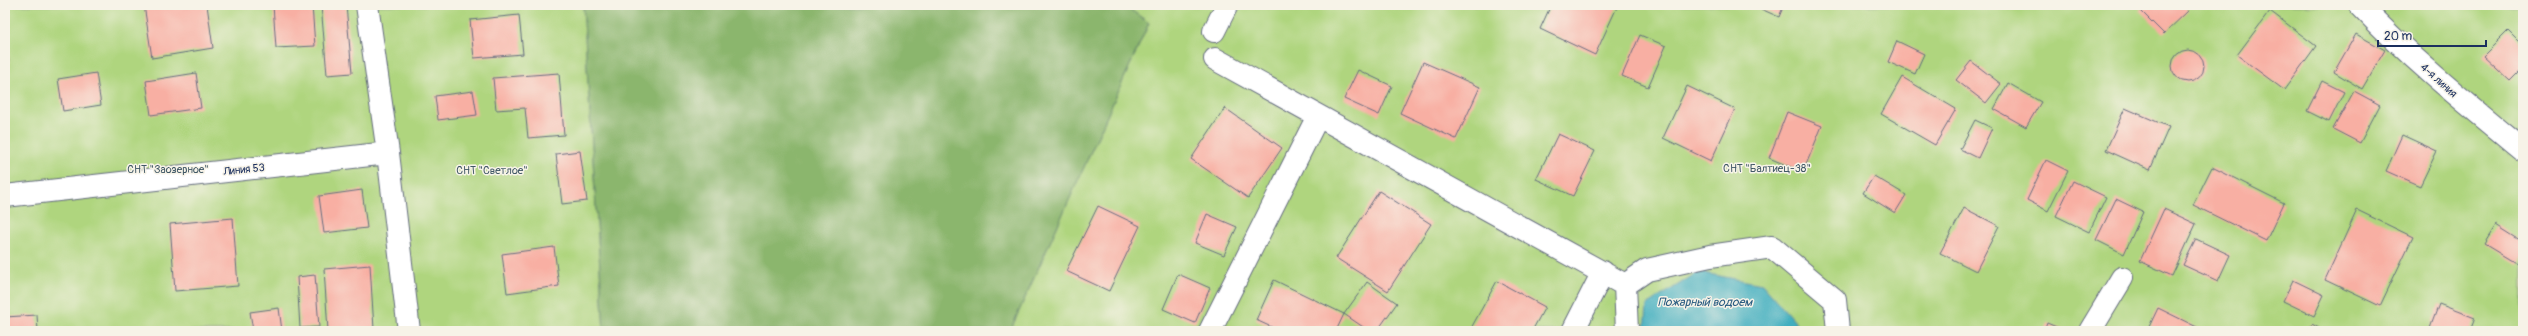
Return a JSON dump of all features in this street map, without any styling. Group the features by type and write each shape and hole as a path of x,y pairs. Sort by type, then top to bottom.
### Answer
{"street":[{"path":"367,5 388,153 409,331"},
{"path":"1214,31 1227,5"},
{"name":"4-я линия","path":"2360,5 2382,29 2439,80 2523,150"},
{"path":"1215,59 1625,285"},
{"path":"1210,331 1318,116"},
{"name":"Линия 53","path":"5,196 388,153"},
{"path":"1625,285 1647,270 1710,256 1772,247 1835,300 1838,331"},
{"path":"1573,331 1603,272"},
{"path":"2090,331 2122,278"},
{"path":"1625,285 1627,331"}],"green space":[{"name":"СНТ \"Заозерное\"","path":"5,5 583,5 604,331 5,331"},
{"path":"583,5 1124,5 1149,23 1010,331 604,331"},
{"name":"СНТ \"Балтиец-38\"","path":"1124,5 2523,5 2523,331 1010,331 1149,23"}],"water":[{"name":"Пожарный водоем","path":"1698,272 1762,284 1803,331 1645,331 1647,305"}],"building":[{"path":"144,5 207,5 213,48 152,58"},
{"path":"273,5 312,5 315,46 276,48"},
{"path":"321,5 346,5 352,73 327,75"},
{"path":"1551,5 1618,5 1595,55 1540,29"},
{"path":"1752,5 1784,5 1779,17"},
{"path":"2145,5 2184,5 2189,10 2164,34 2140,10"},
{"path":"2270,11 2316,46 2284,90 2237,55"},
{"path":"519,15 523,54 474,58 470,20"},
{"path":"5,19 9,63 5,63"},
{"path":"2508,31 2523,46 2523,68 2510,81 2483,56"},
{"path":"2356,34 2385,50 2362,89 2334,72"},
{"path":"1640,35 1666,46 1648,87 1622,76"},
{"path":"1897,41 1924,54 1915,74 1888,62"},
{"path":"2188,50 2197,53 2201,57 2204,66 2201,75 2197,79 2188,82 2179,79 2175,75 2172,66 2175,57 2179,53"},
{"path":"1971,61 2001,84 1986,103 1956,80"},
{"path":"1423,62 1480,87 1456,139 1400,113"},
{"path":"1358,70 1392,86 1379,115 1344,99"},
{"path":"96,73 101,105 63,111 58,79"},
{"path":"196,73 201,108 151,115 146,81"},
{"path":"559,73 564,135 528,138 525,108 496,110 493,78"},
{"path":"1902,77 1956,109 1935,145 1881,114"},
{"path":"2322,81 2344,92 2329,122 2307,111"},
{"path":"2008,83 2041,102 2026,127 1994,109"},
{"path":"1687,86 1735,109 1711,161 1663,138"},
{"path":"473,91 477,115 438,120 435,96"},
{"path":"2354,91 2380,105 2360,143 2333,129"},
{"path":"1225,108 1282,148 1248,198 1191,159"},
{"path":"2125,108 2169,127 2150,170 2106,150"},
{"path":"1787,112 1822,126 1803,172 1769,158"},
{"path":"1975,120 1992,128 1978,158 1960,149"},
{"path":"1558,134 1595,151 1573,196 1536,179"},
{"path":"2402,135 2437,151 2420,186 2386,171"},
{"path":"580,151 587,201 562,204 556,154"},
{"path":"2046,160 2068,171 2048,211 2027,200"},
{"path":"2212,167 2284,203 2266,241 2193,205"},
{"path":"1874,176 1906,195 1895,213 1863,193"},
{"path":"2073,181 2106,197 2089,232 2056,216"},
{"path":"362,190 367,228 324,233 319,196"},
{"path":"1379,191 1431,224 1388,291 1336,258"},
{"path":"2116,199 2143,212 2124,254 2096,240"},
{"path":"1098,206 1140,226 1109,291 1066,271"},
{"path":"1964,208 1999,226 1976,271 1940,253"},
{"path":"2164,209 2196,224 2172,276 2140,261"},
{"path":"2357,210 2413,237 2380,306 2325,280"},
{"path":"1207,214 1237,227 1224,255 1195,243"},
{"path":"233,218 238,286 175,291 170,224"},
{"path":"2496,225 2523,242 2523,255 2517,264 2484,244"},
{"path":"2196,239 2230,255 2218,281 2183,265"},
{"path":"554,247 559,286 507,293 502,254"},
{"path":"370,265 374,329 328,331 324,269"},
{"path":"1178,274 1210,288 1195,323 1163,309"},
{"path":"315,275 319,327 300,328 297,277"},
{"path":"1274,280 1344,314 1336,331 1280,331 1256,320"},
{"path":"2293,280 2324,295 2314,316 2283,301"},
{"path":"1497,281 1545,307 1532,331 1470,330"},
{"path":"1367,282 1397,303 1377,331 1369,331 1344,314"},
{"path":"2439,304 2475,318 2470,331 2429,331"},
{"path":"279,308 282,331 253,331 250,312"},
{"path":"2158,308 2205,331 2147,331"},
{"path":"37,315 38,331 5,331 5,317"},
{"path":"2047,323 2066,331 2044,331"},
{"path":"2312,324 2324,331 2308,331"}],"park label":[{"name":"СНТ \"Светлое\"","path":"492,170"}]}
